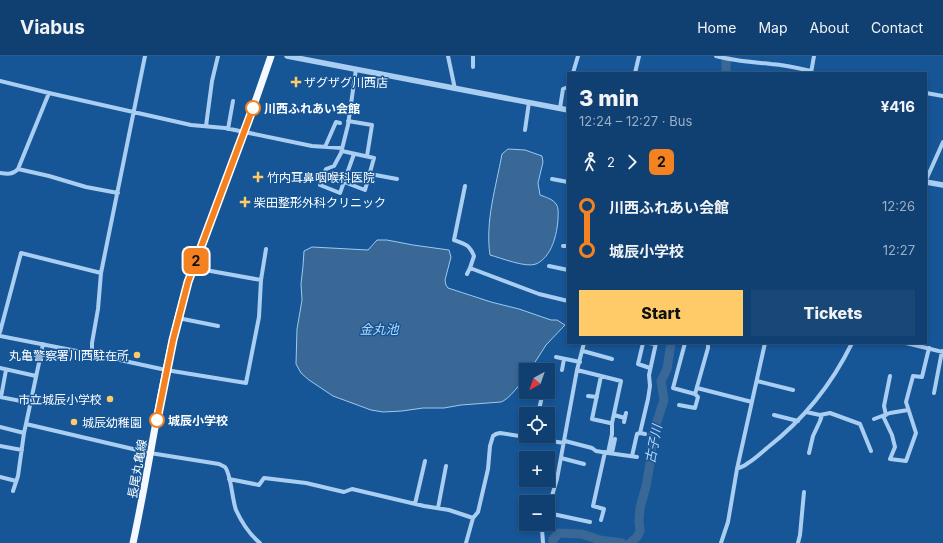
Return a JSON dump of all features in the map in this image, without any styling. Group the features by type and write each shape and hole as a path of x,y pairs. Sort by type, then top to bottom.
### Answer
{"main road":[{"name":"長尾丸亀線","path":"133,543 142,505 150,453 166,370 178,318 186,290 271,56"}],"street":[{"path":"92,354 92,343 98,309 101,273 145,56"},
{"path":"206,126 212,81 218,56"},
{"path":"287,56 567,110"},
{"path":"448,56 455,88"},
{"path":"472,56 473,67"},
{"path":"574,72 578,56"},
{"path":"636,72 639,56"},
{"path":"716,56 756,63 772,64 811,72 814,56"},
{"path":"354,154 340,193 320,185 326,169 334,166 342,150 356,69"},
{"path":"0,82 190,125 228,129 312,146 342,150 374,158 365,190 344,182"},
{"path":"560,108 563,89 567,87"},
{"path":"0,173 12,174 18,169 49,93"},
{"path":"927,93 943,96"},
{"path":"228,129 233,101"},
{"path":"525,130 529,102"},
{"path":"348,121 372,125 367,156"},
{"path":"325,147 336,122 340,123"},
{"path":"927,179 943,142"},
{"path":"18,169 86,187 118,193"},
{"path":"370,174 397,179"},
{"path":"552,179 567,182"},
{"path":"927,181 943,185"},
{"path":"464,186 454,240 471,248 474,256 467,274"},
{"path":"0,336 166,370 246,383 259,317 261,280 266,249"},
{"path":"0,332 21,253 101,273"},
{"path":"549,266 567,270"},
{"path":"194,268 261,280"},
{"path":"470,268 539,294 567,301"},
{"path":"178,318 218,326"},
{"path":"14,491 24,433 43,344"},
{"path":"552,495 557,479 577,370 584,344"},
{"path":"643,344 638,364 650,368"},
{"path":"632,456 637,434 642,433 650,386 650,368 655,344"},
{"path":"679,405 695,408 698,397 695,394 673,388 685,344"},
{"path":"695,394 708,344"},
{"path":"721,543 728,522 737,469 765,344"},
{"path":"737,469 748,464 778,440 798,421 818,398 844,359 852,344"},
{"path":"911,344 943,352 934,393"},
{"path":"890,376 884,406 894,447 890,459 906,461 916,433 906,402 913,376 922,377 929,348"},
{"path":"583,351 612,358"},
{"path":"556,357 580,362"},
{"path":"562,370 564,359"},
{"path":"0,368 36,376"},
{"path":"6,370 1,397 30,403"},
{"path":"577,370 621,381 612,423 612,434 608,453 593,506 604,509 601,520"},
{"path":"602,376 592,419 612,423"},
{"path":"757,381 793,390"},
{"path":"697,388 752,402"},
{"path":"588,396 597,397"},
{"path":"874,419 890,413 908,410"},
{"path":"614,414 624,420 626,412"},
{"path":"806,412 820,415 830,413 860,424 871,451"},
{"path":"809,453 813,436 822,415"},
{"path":"774,416 798,421"},
{"path":"26,424 150,453 224,466 230,479 236,509 244,526 260,543"},
{"path":"0,428 24,433"},
{"path":"466,543 473,518 478,512 488,469 490,446 494,436 500,433 519,435"},
{"path":"608,453 615,439"},
{"path":"555,440 592,448 596,451 637,457"},
{"path":"0,446 22,450"},
{"path":"561,458 584,464"},
{"path":"416,504 425,461"},
{"path":"438,508 446,466"},
{"path":"0,478 16,481"},
{"path":"230,479 259,485 264,478 306,483 344,492 352,489 449,510 473,518"},
{"path":"798,543 804,492"},
{"path":"555,514 590,522"},
{"path":"542,531 543,543"}],"water":[{"path":"508,149 525,150 542,156 543,162 538,183 540,195 549,198 558,207 555,238 550,251 541,261 532,265 520,264 490,255 489,230 492,204 502,154"},
{"name":"金丸池","path":"377,240 387,240 449,250 451,257 445,280 448,288 551,320 557,320 565,325 546,345 534,363 519,363 519,385 511,395 501,402 383,412 371,410 333,396 309,380 301,373 296,364 297,329 302,300 301,284 304,251 312,247 368,250"}],"waterway":[{"name":"古子川","path":"726,56 726,72"},
{"name":"古子川","path":"630,543 637,537 640,531 640,508 651,458 652,437 664,400 661,381 667,369 671,344"},
{"name":"古子川","path":"553,543 553,539 559,533 582,534 600,540 622,543"}],"bus line":[{"name":"2","path":"157,420 166,370 188,282 253,108"}],"place":[{"name":"ザグザグ川西店","path":"296,82"},
{"name":"川西ふれあい会館","path":"253,108"},
{"name":"竹内耳鼻咽喉科医院","path":"258,177"},
{"name":"柴田整形外科クリニック","path":"245,202"},
{"name":"丸亀警察署川西駐在所","path":"137,355"},
{"name":"市立城辰小学校","path":"110,399"},
{"name":"城辰小学校","path":"157,420"},
{"name":"城辰幼稚園","path":"74,422"}]}
